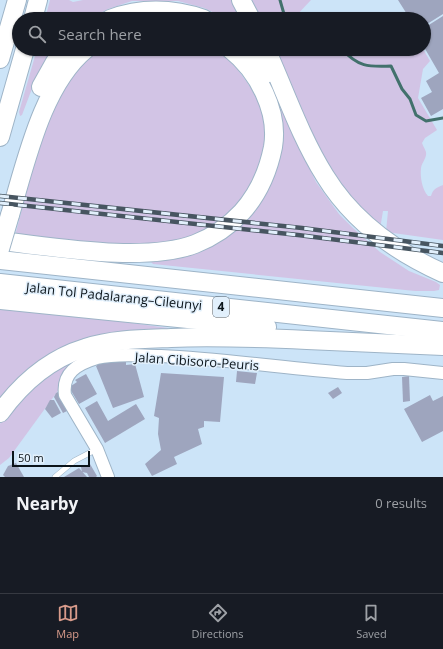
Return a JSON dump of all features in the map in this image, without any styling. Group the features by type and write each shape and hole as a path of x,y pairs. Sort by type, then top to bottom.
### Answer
{"highway":[{"path":"0,34 14,0"},
{"path":"14,12 17,0"},
{"path":"35,12 38,0"},
{"path":"240,0 247,12"},
{"path":"134,12 153,10 184,12"},
{"path":"0,59 12,17"},
{"path":"0,137 22,56"},
{"path":"0,249 5,211 25,125 36,96 47,75 60,56"},
{"path":"5,211 50,96 68,65 78,56"},
{"path":"0,241 82,250 143,252 180,248 194,244 208,239 227,226 247,206 258,191 265,177 270,162 274,129 262,88 244,62 238,56"},
{"path":"256,56 276,83 297,120"},
{"path":"269,56 311,151 332,187 367,226 392,245 443,273"},
{"name":"Jalan Tol Padalarang–Cileunyi","path":"0,260 443,308"},
{"name":"Jalan Tol Padalarang–Cileunyi","path":"0,283 443,331"},
{"path":"0,300 443,346"},
{"path":"0,413 21,387 41,370 70,354 85,348 104,344 153,339 225,336 443,346"}],"street":[{"name":"Jalan Cibisoro-Peuris","path":"108,477 97,449 65,395 64,385 67,376 75,368 98,358 120,356 165,356 347,373 367,373 392,369 404,369 443,373"}],"lane":[{"path":"55,477 74,462 97,449"}],"shaded area":[{"path":"50,0 69,0 73,2 83,0 232,0 240,12 212,12 204,8 178,1 132,1 103,12 47,12"},
{"path":"252,0 311,0 300,12 258,12"},
{"path":"35,56 52,56 33,86 22,115 20,116 19,112"},
{"path":"91,56 224,56 245,79 258,102 262,114 265,134 262,154 256,174 246,192 233,209 218,223 200,233 182,240 163,243 101,243 15,236 34,163 52,109 60,92"},
{"path":"278,56 427,56 430,61 423,69 418,98 437,130 425,138 422,143 426,154 421,168 421,179 424,190 428,196 431,196 435,189 443,185 443,240 386,232 388,211 383,211 380,229 357,205 331,170 312,134"},
{"path":"277,101 316,182 339,214 380,252 409,271 436,282 440,285 439,290 415,291 153,264 151,262 199,253 219,242 248,214"},
{"path":"0,305 168,328 168,330 63,348 34,365 13,383 0,399"},
{"path":"84,355 9,458 0,465 0,424 3,418 27,392 50,373"}],"building":[{"path":"398,0 443,0 443,14 431,22 431,12 406,12"},
{"path":"443,16 443,109 431,116 421,98 432,92 426,81 439,73 429,56 431,56 431,24"},
{"path":"105,359 126,361 126,365 135,364 144,397 113,408 96,366"},
{"path":"237,371 257,373 255,384 236,382"},
{"path":"161,373 224,377 220,422 204,421 204,427 198,429 202,444 174,457 177,464 152,476 145,464 161,450 158,434 159,418 154,416"},
{"path":"86,374 97,394 79,404 70,389 71,386 77,382 75,380"},
{"path":"409,376 410,401 403,402 402,377"},
{"path":"338,387 342,393 333,399 328,393"},
{"path":"60,391 69,410 63,413 54,397 56,393"},
{"path":"430,395 433,401 443,396 443,431 422,442 404,409"},
{"path":"50,400 54,400 61,413 52,418 45,409"},
{"path":"97,401 108,421 136,404 145,419 105,443 85,408"},
{"path":"16,463 24,477 5,477 3,475 8,466"},
{"path":"90,464 97,476 96,477 89,477 87,473 82,472 81,467"},
{"path":"79,468 87,477 64,477"}],"waterway":[{"path":"280,0 283,12"},
{"path":"349,56 358,63 364,65 391,66 402,89 410,99 416,115 426,121 443,118"}],"railway":[{"path":"0,196 302,228 443,246"},
{"path":"0,203 298,235 443,253"}]}
